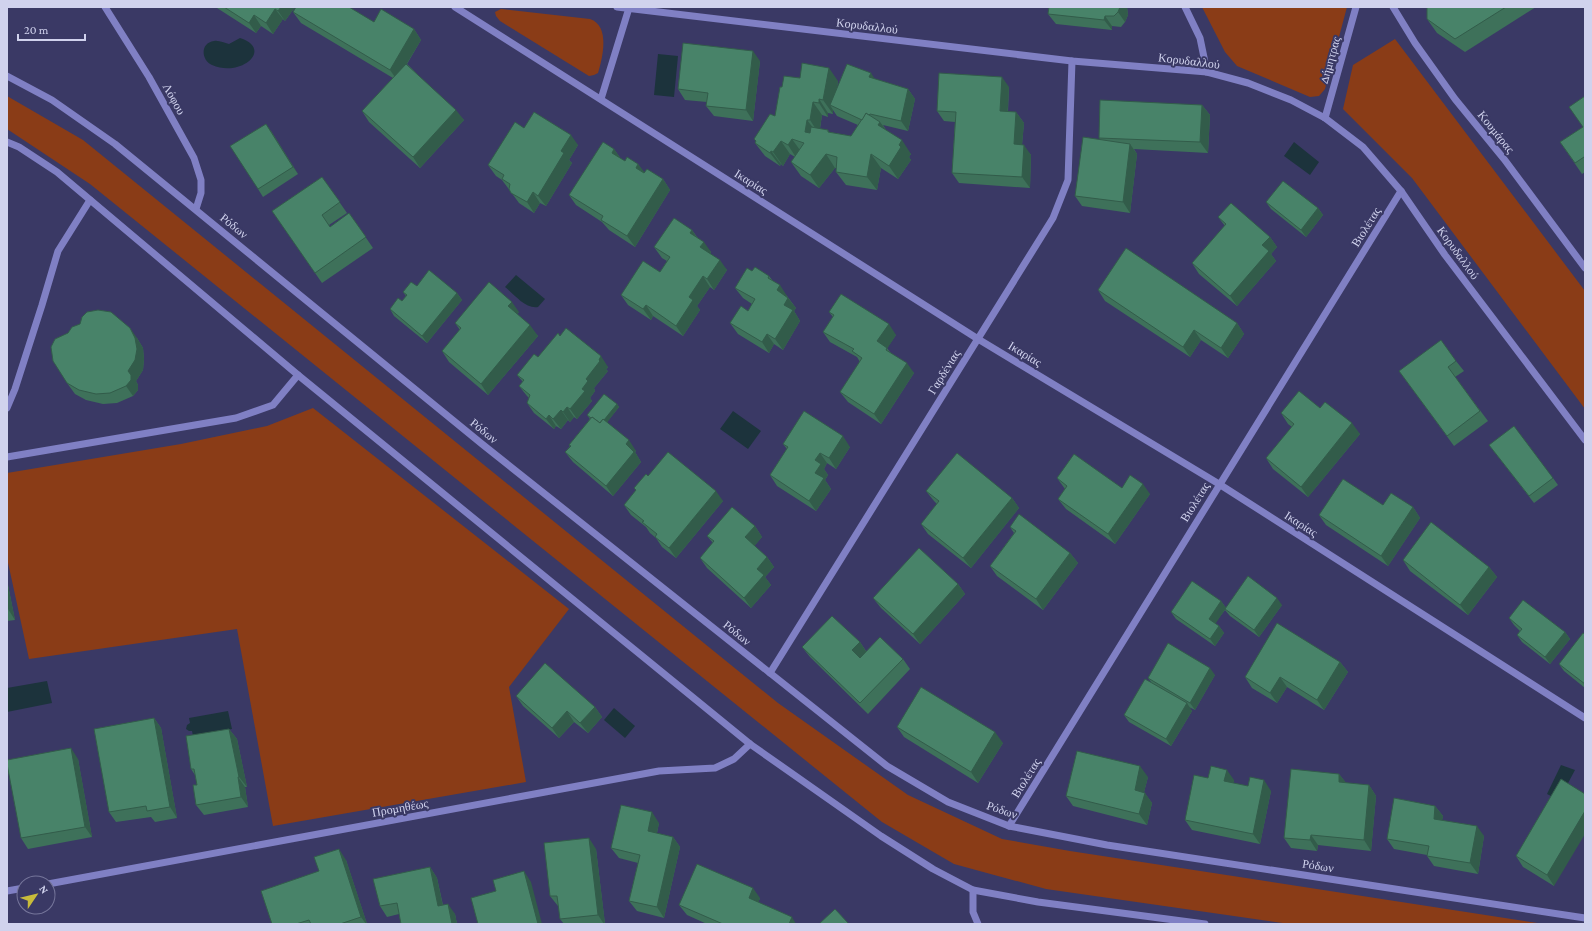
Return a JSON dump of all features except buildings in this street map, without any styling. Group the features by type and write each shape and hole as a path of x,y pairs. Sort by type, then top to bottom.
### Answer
{"street":[{"name":"Λόφου","path":"105,7 149,78 194,158 202,180 201,193 196,209"},
{"name":"Ικαρίας","path":"455,7 978,339 1219,484 1585,718"},
{"path":"464,13 471,7"},
{"name":"Κορυδαλλού","path":"617,7 1072,61 1207,72 1248,83 1291,100 1325,118 1363,147 1401,191 1445,254 1585,440"},
{"path":"1185,7 1200,38 1207,72"},
{"name":"Δήμητρας","path":"1325,118 1356,7"},
{"name":"Κουμάρας","path":"1393,7 1415,43 1455,99 1504,159 1585,268"},
{"path":"601,100 629,8"},
{"name":"Γαρδένιας","path":"770,673 1053,218 1068,180 1072,61"},
{"name":"Ρόδων","path":"7,76 52,100 115,144 482,444 887,766 948,802 1009,826 1107,845 1585,918"},
{"path":"7,142 19,147 57,172 298,375 750,744 881,836 933,869 972,890 1038,902 1205,924"},
{"name":"Βιολέτας","path":"1009,826 1401,191"},
{"path":"7,408 15,389 58,251 90,200"},
{"path":"7,457 236,418 273,404 298,375"},
{"name":"Προμηθέως","path":"56,883 659,771 715,768 734,759 750,744"},
{"path":"972,890 973,912 978,924"}],"shaded area":[{"path":"1202,7 1347,7 1325,89 1319,96 1310,97 1237,66 1225,52"},
{"path":"501,9 590,19 596,23 603,35 602,58 598,73 589,76 500,21 495,12"},
{"path":"1395,39 1585,291 1585,409 1412,178 1343,109 1353,65"},
{"path":"7,96 83,140 778,703 908,795 1002,839 1070,851 1544,924 1290,924 1046,889 954,864 882,822 90,184 7,129"},
{"path":"313,408 569,609 509,687 526,782 273,826 237,629 29,659 7,558 7,473 181,444 267,426"}],"water":[{"path":"240,38 250,43 254,49 254,55 250,60 243,65 233,68 223,68 208,63 204,56 204,48 209,42 218,41 229,44"},
{"path":"658,54 678,56 674,97 654,95"},
{"path":"1294,142 1319,162 1310,175 1284,156"},
{"path":"516,275 545,299 538,307 524,304 505,287"},
{"path":"733,411 761,431 748,449 720,429"},
{"path":"47,681 52,703 7,712 7,688"},
{"path":"614,708 635,726 625,738 604,720"},
{"path":"228,711 232,729 193,736 192,731 186,729 187,725 190,723 189,718"},
{"path":"1561,765 1575,770 1559,800 1547,794"}]}
